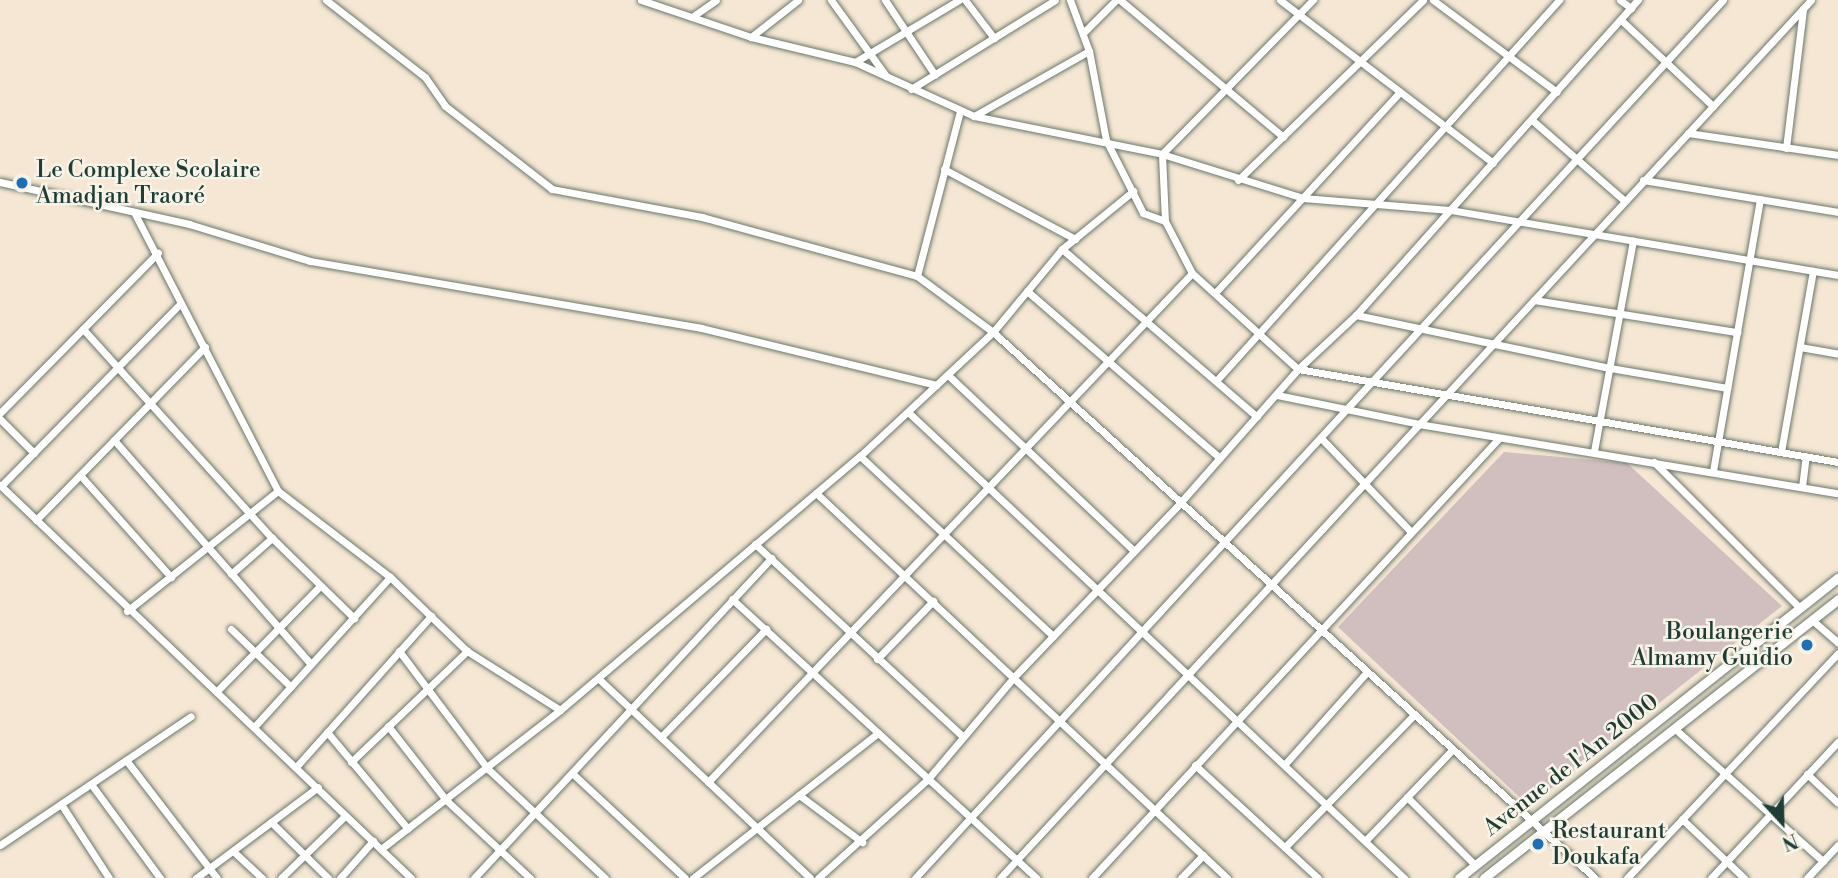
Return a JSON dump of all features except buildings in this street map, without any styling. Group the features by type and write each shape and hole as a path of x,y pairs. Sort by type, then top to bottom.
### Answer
{"main road":[{"name":"Avenue de l'An 2000","path":"1459,878 1838,578"},
{"name":"Avenue de l'An 2000","path":"1485,878 1838,599"}],"street":[{"path":"326,0 425,77 445,106 552,189 702,216 795,246 917,276 993,332 1451,751 1595,878"},
{"path":"641,0 751,37 855,62 974,116 1106,140 1162,154 1238,180 1303,198 1450,210 1838,275"},
{"path":"692,17 716,0"},
{"path":"751,37 798,0"},
{"path":"831,0 888,79"},
{"path":"885,0 935,75"},
{"path":"855,62 959,0"},
{"path":"965,0 994,38"},
{"path":"911,89 1055,0"},
{"path":"1070,0 1089,51 1106,140 1143,213 1165,221"},
{"path":"1083,33 1118,0 1283,137"},
{"path":"1280,0 1493,163"},
{"path":"1313,0 1162,154 1165,221 1192,273 1258,334 1298,369 1838,462"},
{"path":"1238,180 1423,0"},
{"path":"1433,0 1557,92"},
{"path":"1216,381 1559,0"},
{"path":"1620,0 1631,8"},
{"path":"818,878 862,842 928,780 961,736 1014,677 1180,503 1298,369 1356,315 1638,0"},
{"path":"915,878 1723,0"},
{"path":"1000,878 1444,394 1494,344 1811,0"},
{"path":"1786,148 1803,9"},
{"path":"1621,20 1713,106"},
{"path":"974,116 1089,51"},
{"path":"1215,293 1400,92"},
{"path":"917,276 960,111"},
{"path":"1532,120 1625,201"},
{"path":"1688,133 1838,155"},
{"path":"944,169 1076,239"},
{"path":"1643,180 1838,212"},
{"path":"0,182 189,224 310,261 701,328 936,385"},
{"path":"382,849 488,769 599,678 860,456 993,332 1062,249 1133,191"},
{"path":"1713,471 1759,199"},
{"path":"135,214 158,253 180,304 278,491 390,577 467,651 560,710"},
{"path":"1594,451 1633,241"},
{"path":"1062,249 1257,418"},
{"path":"0,413 158,253"},
{"path":"1781,452 1813,271"},
{"path":"708,782 1192,273"},
{"path":"1027,290 1220,458"},
{"path":"1534,300 1737,332"},
{"path":"180,304 1,486 127,611 218,690 411,878"},
{"path":"1356,315 1609,368 1727,388"},
{"path":"83,329 272,538 354,618"},
{"path":"1800,347 1838,354"},
{"path":"36,520 205,348"},
{"path":"948,375 1134,551"},
{"path":"1277,396 1499,438 1594,451 1838,493"},
{"path":"908,412 1367,840 1404,878"},
{"path":"0,419 34,453"},
{"path":"1321,438 1411,532"},
{"path":"1092,878 1499,438"},
{"path":"114,440 312,664"},
{"path":"860,456 1053,636"},
{"path":"1802,487 1806,456"},
{"path":"1654,462 1800,608"},
{"path":"80,475 171,577"},
{"path":"127,611 278,491"},
{"path":"816,493 1227,878"},
{"path":"231,574 272,538"},
{"path":"755,544 961,736"},
{"path":"474,878 633,711 771,558"},
{"path":"255,726 390,577"},
{"path":"218,690 320,586"},
{"path":"732,599 1036,878"},
{"path":"877,659 933,601"},
{"path":"296,767 431,616"},
{"path":"1812,620 1838,643"},
{"path":"231,629 290,687"},
{"path":"660,737 766,629"},
{"path":"400,651 488,769 605,878"},
{"path":"351,762 467,651"},
{"path":"1627,878 1838,653"},
{"path":"1285,764 1366,673"},
{"path":"599,678 810,878"},
{"path":"0,845 191,716"},
{"path":"1286,846 1413,716"},
{"path":"388,726 446,800 530,878"},
{"path":"1674,728 1823,861"},
{"path":"327,732 408,829"},
{"path":"693,878 878,733"},
{"path":"1711,878 1838,742"},
{"path":"1367,840 1451,751"},
{"path":"126,760 217,878"},
{"path":"1195,765 1318,878"},
{"path":"573,774 685,878"},
{"path":"1807,775 1838,803"},
{"path":"91,783 160,878"},
{"path":"196,878 318,787"},
{"path":"799,795 862,842"},
{"path":"1407,797 1475,865"},
{"path":"61,804 109,878"},
{"path":"281,878 345,816"},
{"path":"1682,820 1744,878"},
{"path":"271,822 328,878"},
{"path":"340,878 373,841"},
{"path":"1807,878 1838,845"},
{"path":"233,851 262,878"},
{"path":"1181,878 1203,855"}],"shaded area":[{"path":"1504,452 1627,463 1782,606 1529,806 1338,627"}],"place":[{"name":"Le Complexe Scolaire Amadjan Traoré","path":"22,183"},
{"name":"Boulangerie Almamy Guidio","path":"1807,645"},
{"name":"Restaurant Doukafa","path":"1538,844"}]}
